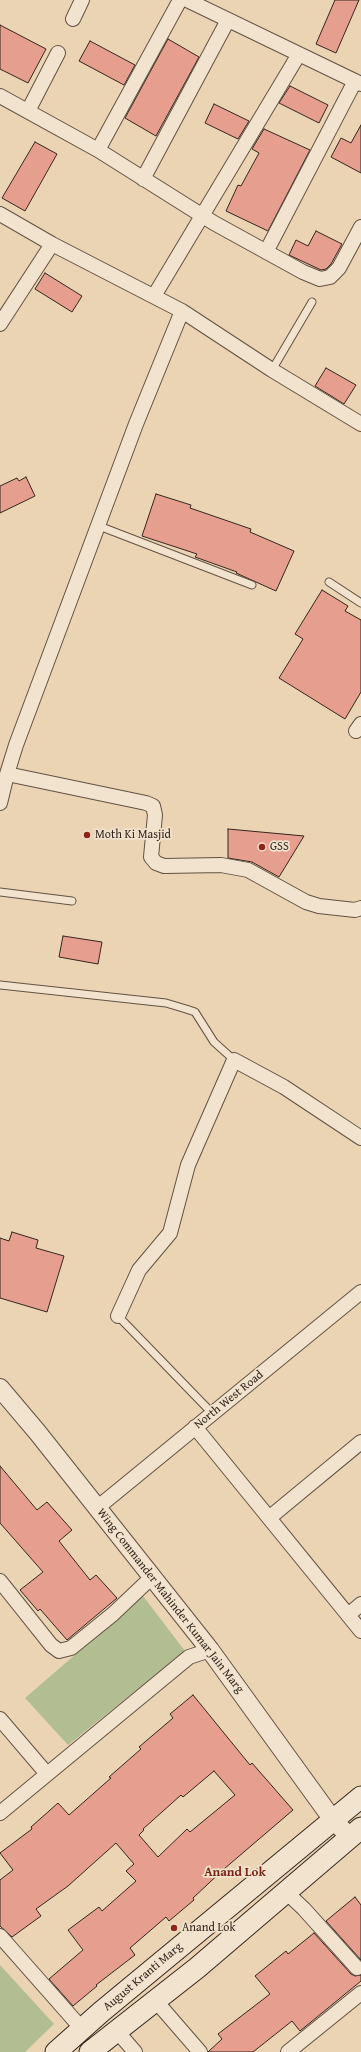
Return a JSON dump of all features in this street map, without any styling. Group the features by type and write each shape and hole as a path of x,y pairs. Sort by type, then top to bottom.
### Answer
{"main road":[{"name":"August Kranti Marg","path":"56,2052 83,2030 101,2012 361,1797"},
{"name":"August Kranti Marg","path":"90,2052 116,2030 197,1968 355,1833"}],"street":[{"path":"73,19 82,0"},
{"path":"98,150 180,0"},
{"path":"187,0 358,82 266,252"},
{"path":"143,179 228,20"},
{"path":"28,111 58,53"},
{"path":"157,292 299,54"},
{"path":"0,96 98,150 202,216 303,272 320,279 330,277 339,268 361,227"},
{"path":"0,214 52,244 157,292 182,311 272,370 361,424"},
{"path":"0,324 52,244"},
{"path":"0,803 7,774 98,526 182,311"},
{"path":"7,774 146,803 153,806 155,814 151,857 156,863 164,866 220,865 248,870 306,902 319,906 355,910 361,908"},
{"path":"118,1316 139,1270 170,1232 188,1165 234,1060 284,1087 361,1138"},
{"name":"North West Road","path":"97,1508 361,1292"},
{"name":"Wing Commander Mahinder Kumar Jain Marg","path":"0,1388 210,1650 333,1820 355,1833"},
{"path":"195,1427 361,1631"},
{"path":"269,1518 361,1442"},
{"path":"0,1581 51,1646 59,1651 71,1648 112,1614 152,1577"},
{"path":"348,1615 361,1604"},
{"path":"0,1813 189,1657 210,1650"},
{"path":"0,1719 47,1774"},
{"path":"286,1892 304,1909 356,1968"},
{"path":"0,1936 83,2030"},
{"path":"288,2052 361,1993"},
{"path":"155,2000 200,2052"},
{"path":"116,2030 135,2052"}],"lane":[{"path":"272,370 312,302"},
{"path":"98,526 252,585"},
{"path":"329,582 361,603"},
{"path":"0,892 72,901"},
{"path":"0,985 166,1003 186,1009 195,1012 214,1042 234,1060"},
{"path":"118,1316 212,1413"}],"green space":[{"path":"143,1596 185,1651 68,1745 25,1698"},
{"path":"0,1965 54,2024 25,2052 0,2052"}],"building":[{"path":"335,0 359,0 336,53 316,44"},
{"path":"0,25 46,49 28,83 0,69"},
{"path":"168,39 199,57 156,136 125,118"},
{"path":"90,41 135,65 124,85 79,61"},
{"path":"290,86 328,105 319,123 279,103"},
{"path":"214,104 249,121 238,139 205,123"},
{"path":"361,125 361,173 331,157 341,138 351,143"},
{"path":"264,129 310,150 268,231 226,211 238,185 241,186 259,153 252,149"},
{"path":"35,142 57,154 25,211 2,198"},
{"path":"316,231 342,244 331,264 326,269 321,270 289,255 296,240 308,246"},
{"path":"45,273 82,296 72,312 35,289"},
{"path":"326,368 356,385 344,404 315,386"},
{"path":"26,477 35,496 0,513 0,486 17,478 19,481"},
{"path":"156,494 191,505 190,508 251,529 250,532 294,551 276,591 236,573 237,572 195,557 197,554 142,536"},
{"path":"322,590 348,606 345,611 361,620 361,692 345,719 279,678 303,639 295,634"},
{"name":"GSS","path":"228,829 304,836 279,877 252,862 228,858"},
{"path":"63,936 102,942 98,964 59,957"},
{"path":"12,1232 38,1240 36,1248 64,1256 47,1312 0,1298 0,1238 9,1241"},
{"path":"0,1466 37,1510 47,1502 72,1530 59,1541 90,1580 96,1575 117,1598 67,1640 40,1609 38,1611 20,1590 43,1572 0,1523"},
{"path":"193,1695 250,1765 252,1763 293,1810 224,1869 193,1898 194,1900 169,1921 166,1917 130,1948 135,1955 96,1985 97,1986 73,2006 49,1979 83,1950 68,1930 99,1907 102,1911 136,1881 126,1871 134,1864 116,1843 68,1886 36,1909 41,1916 12,1937 0,1926 0,1880 13,1870 0,1853 32,1829 31,1827 58,1803 69,1815 141,1749 139,1747 173,1718 170,1714","holes":["214,1771 235,1795 190,1832 187,1829 158,1857 139,1835 144,1830 143,1829 181,1795 183,1797"]},
{"path":"355,1897 361,1905 361,1960 326,1921"},
{"path":"314,1933 351,1974 355,1976 361,1975 361,1981 300,2031 292,2021 253,2052 208,2052 222,2039 218,2034 270,1994 255,1976 286,1951 288,1954"}],"place":[{"name":"Moth Ki Masjid","path":"87,835"},
{"name":"GSS","path":"262,847"},
{"name":"Anand Lok","path":"174,1928"}],"district":[{"name":"Anand Lok","path":"235,1873"}]}
